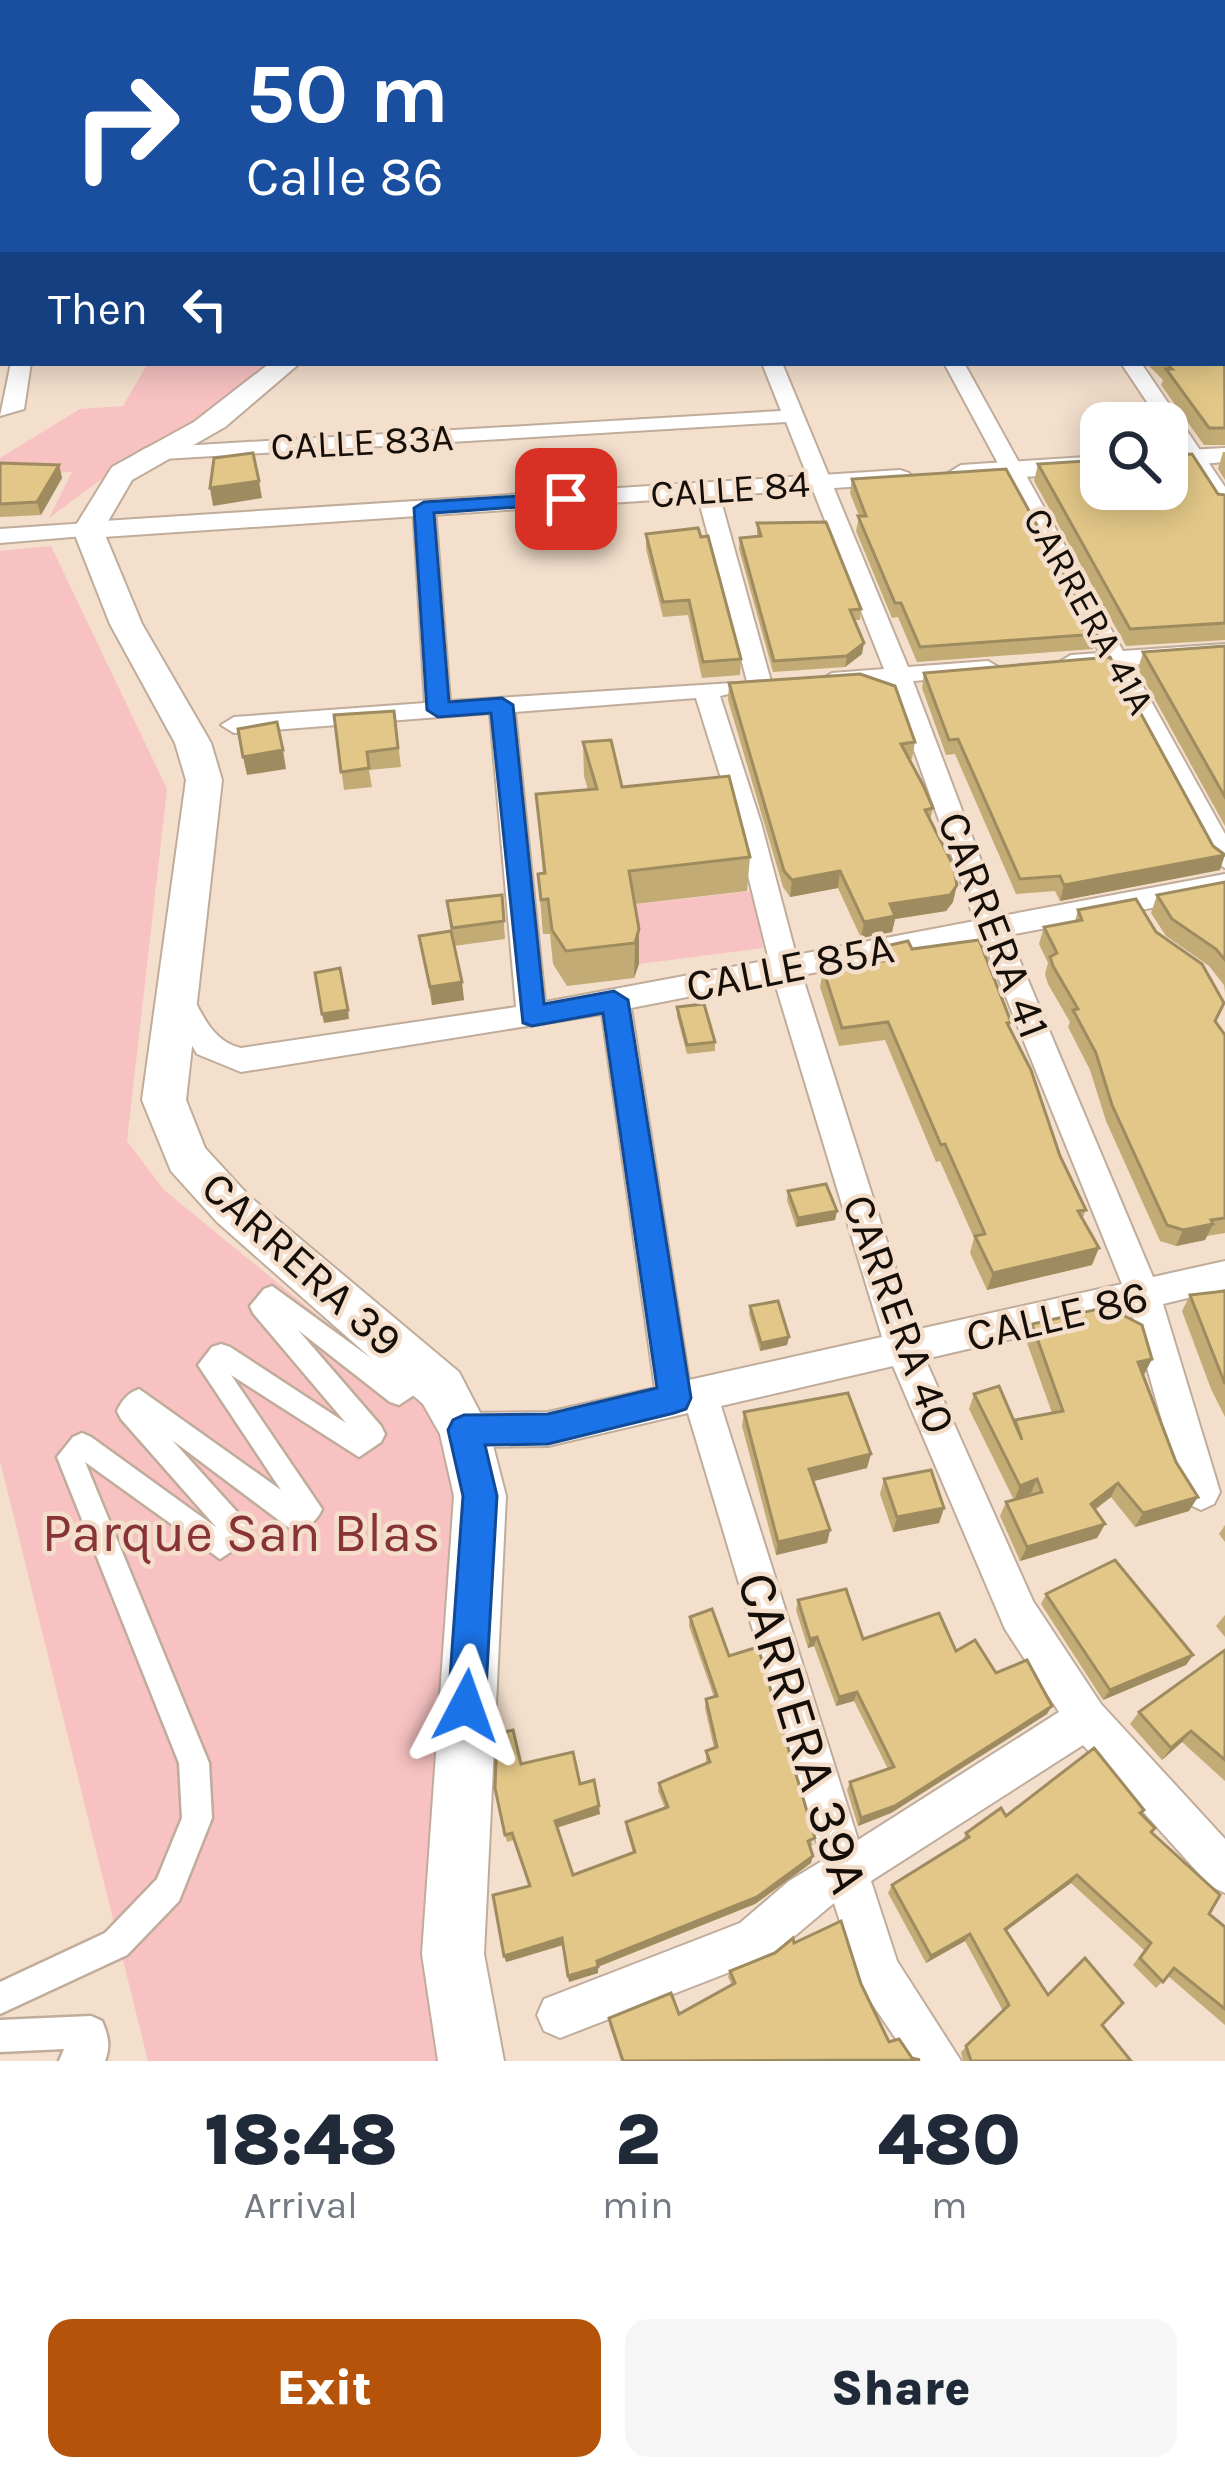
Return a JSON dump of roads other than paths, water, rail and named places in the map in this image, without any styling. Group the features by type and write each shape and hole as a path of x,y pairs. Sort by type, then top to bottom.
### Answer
{"main road":[{"path":"88,530 114,478 146,454 200,431 282,366"},
{"name":"CARRERA 39","path":"88,530 126,624 193,742 204,780 164,1100 187,1158 233,1210 297,1268 441,1388 464,1430 480,1496 453,1954 471,2061"}],"street":[{"path":"7,410 20,366"},
{"name":"CARRERA 41","path":"773,366 899,675 992,928 1144,1296 1201,1492"},
{"name":"CARRERA 41A","path":"955,366 1225,859"},
{"path":"1133,366 1225,502"},
{"name":"CALLE 83A","path":"146,454 792,416"},
{"path":"1188,458 1225,455"},
{"name":"CALLE 84","path":"0,536 1080,465"},
{"path":"707,490 784,684"},
{"path":"424,508 438,710"},
{"path":"1051,664 1225,651"},
{"path":"234,725 1007,667"},
{"name":"CARRERA 40","path":"706,689 748,823 785,968 904,1351 1019,1615 1087,1718 1219,1846"},
{"path":"502,705 532,1016"},
{"name":"CALLE 85A","path":"176,992 203,1046 217,1057 241,1060 532,1016 1225,884"},
{"name":"CARRERA 39A","path":"614,1000 687,1395 878,1973 938,2061"},
{"path":"0,1998 116,1944 169,1890 197,1818 194,1763 70,1457 82,1444 220,1546 238,1532 130,1412 139,1400 297,1518 309,1509 210,1365 221,1354 358,1445 372,1434 262,1306 272,1296 399,1394 414,1381 286,1281 297,1268"},
{"name":"CALLE 86","path":"464,1430 548,1429 1225,1275"},
{"path":"560,2015 755,1940 804,1896 922,1827 1087,1718"},
{"path":"0,2036 91,2032 93,2050 75,2061"}],"park label":[{"name":"Parque San Blas","path":"241,1533"}]}
